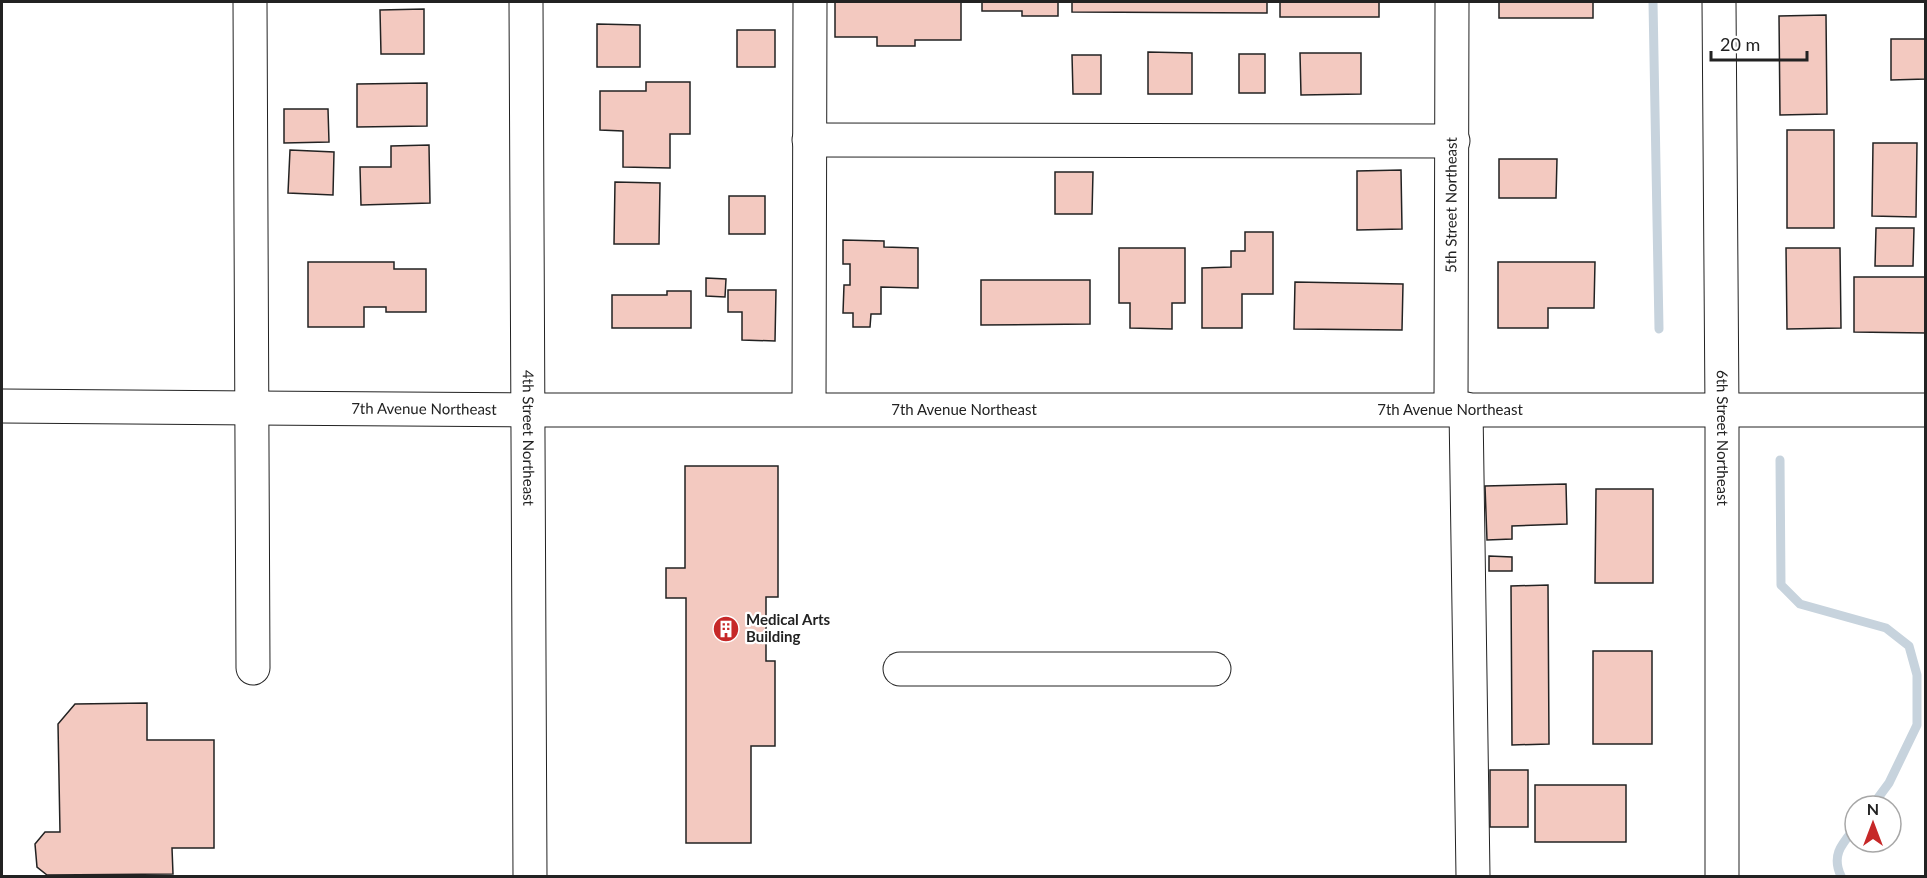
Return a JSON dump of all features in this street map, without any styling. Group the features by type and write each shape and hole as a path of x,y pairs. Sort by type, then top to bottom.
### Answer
{"street":[{"path":"250,2 253,668"},
{"name":"4th Street Northeast","path":"526,2 530,876"},
{"path":"809,409 810,2"},
{"name":"5th Street Northeast","path":"1452,2 1459,409 1473,876"},
{"name":"6th Street Northeast","path":"1719,2 1722,876"},
{"path":"809,140 1453,141"},
{"name":"7th Avenue Northeast","path":"2,406 529,410 1926,410"},
{"path":"900,669 1214,669"}],"building":[{"path":"835,2 961,2 961,40 915,40 915,46 877,46 877,37 835,37"},
{"path":"982,2 1058,2 1058,16 1022,16 1022,11 982,11"},
{"path":"1072,2 1267,2 1267,13 1072,12"},
{"path":"1280,2 1379,2 1379,17 1280,17"},
{"path":"1499,2 1593,2 1593,18 1499,18"},
{"path":"424,9 424,54 381,54 380,10"},
{"path":"1826,15 1827,114 1780,115 1779,16"},
{"path":"597,24 640,25 640,67 597,67"},
{"path":"737,30 775,30 775,67 737,67"},
{"path":"1891,39 1926,39 1926,79 1891,80"},
{"path":"1148,52 1192,53 1192,94 1148,94"},
{"path":"1300,53 1361,53 1361,94 1301,95"},
{"path":"1239,54 1265,54 1265,93 1239,93"},
{"path":"1072,55 1101,55 1101,94 1073,94"},
{"path":"646,82 690,82 690,134 670,134 670,168 623,167 623,131 600,130 600,91 646,91"},
{"path":"427,83 427,126 357,127 357,84"},
{"path":"284,109 328,109 329,142 284,143"},
{"path":"1787,130 1834,130 1834,228 1787,228"},
{"path":"1873,143 1917,143 1916,217 1872,216"},
{"path":"429,145 430,203 361,205 360,167 391,167 391,146"},
{"path":"290,150 334,152 333,195 288,193"},
{"path":"1499,159 1557,159 1556,198 1499,198"},
{"path":"1401,170 1402,229 1357,230 1357,171"},
{"path":"1055,172 1093,172 1092,214 1055,214"},
{"path":"615,182 660,183 659,244 614,244"},
{"path":"729,196 765,196 765,234 729,234"},
{"path":"1876,228 1914,228 1913,266 1875,266"},
{"path":"1245,232 1273,232 1273,294 1242,294 1242,328 1202,328 1202,268 1231,267 1231,251 1245,251"},
{"path":"843,240 884,241 884,247 918,248 918,288 881,287 881,314 871,314 870,327 853,327 853,313 843,313 844,285 850,285 850,264 843,264"},
{"path":"1119,248 1185,248 1185,303 1172,303 1172,329 1130,328 1130,303 1119,303"},
{"path":"1786,248 1840,248 1841,328 1787,329"},
{"path":"308,262 394,262 394,269 426,269 426,312 386,312 386,307 364,307 364,327 308,327"},
{"path":"1498,262 1595,262 1594,308 1548,308 1548,328 1498,328"},
{"path":"1854,277 1926,277 1926,333 1854,332"},
{"path":"706,278 726,279 725,297 706,296"},
{"path":"981,280 1090,280 1090,324 981,325"},
{"path":"1295,282 1403,284 1402,330 1294,329"},
{"path":"728,290 776,290 775,341 742,340 742,312 728,312"},
{"path":"667,291 691,291 691,328 612,328 612,295 667,295"},
{"name":"Medical Arts Building","path":"685,466 778,466 778,597 766,597 766,661 775,661 775,746 751,746 751,843 686,843 686,598 666,598 666,568 685,568"},
{"path":"1566,484 1567,524 1512,526 1512,539 1487,540 1485,486"},
{"path":"1596,489 1653,489 1653,583 1595,583"},
{"path":"1489,556 1512,557 1512,571 1489,571"},
{"path":"1548,585 1549,744 1512,745 1511,586"},
{"path":"1593,651 1652,651 1652,744 1593,744"},
{"path":"147,703 147,740 214,740 214,848 172,848 173,874 47,875 37,867 35,844 45,832 60,832 58,724 75,704"},
{"path":"1490,770 1528,770 1528,827 1490,827"},
{"path":"1535,785 1626,785 1626,842 1535,842"}],"waterway":[{"path":"1653,2 1659,329"},
{"path":"1780,460 1781,585 1800,604 1886,628 1909,646 1917,675 1917,725 1889,783 1881,794"},
{"path":"1841,876 1837,862 1839,850 1843,844"}],"place":[{"name":"Medical Arts Building","path":"726,629"}]}
